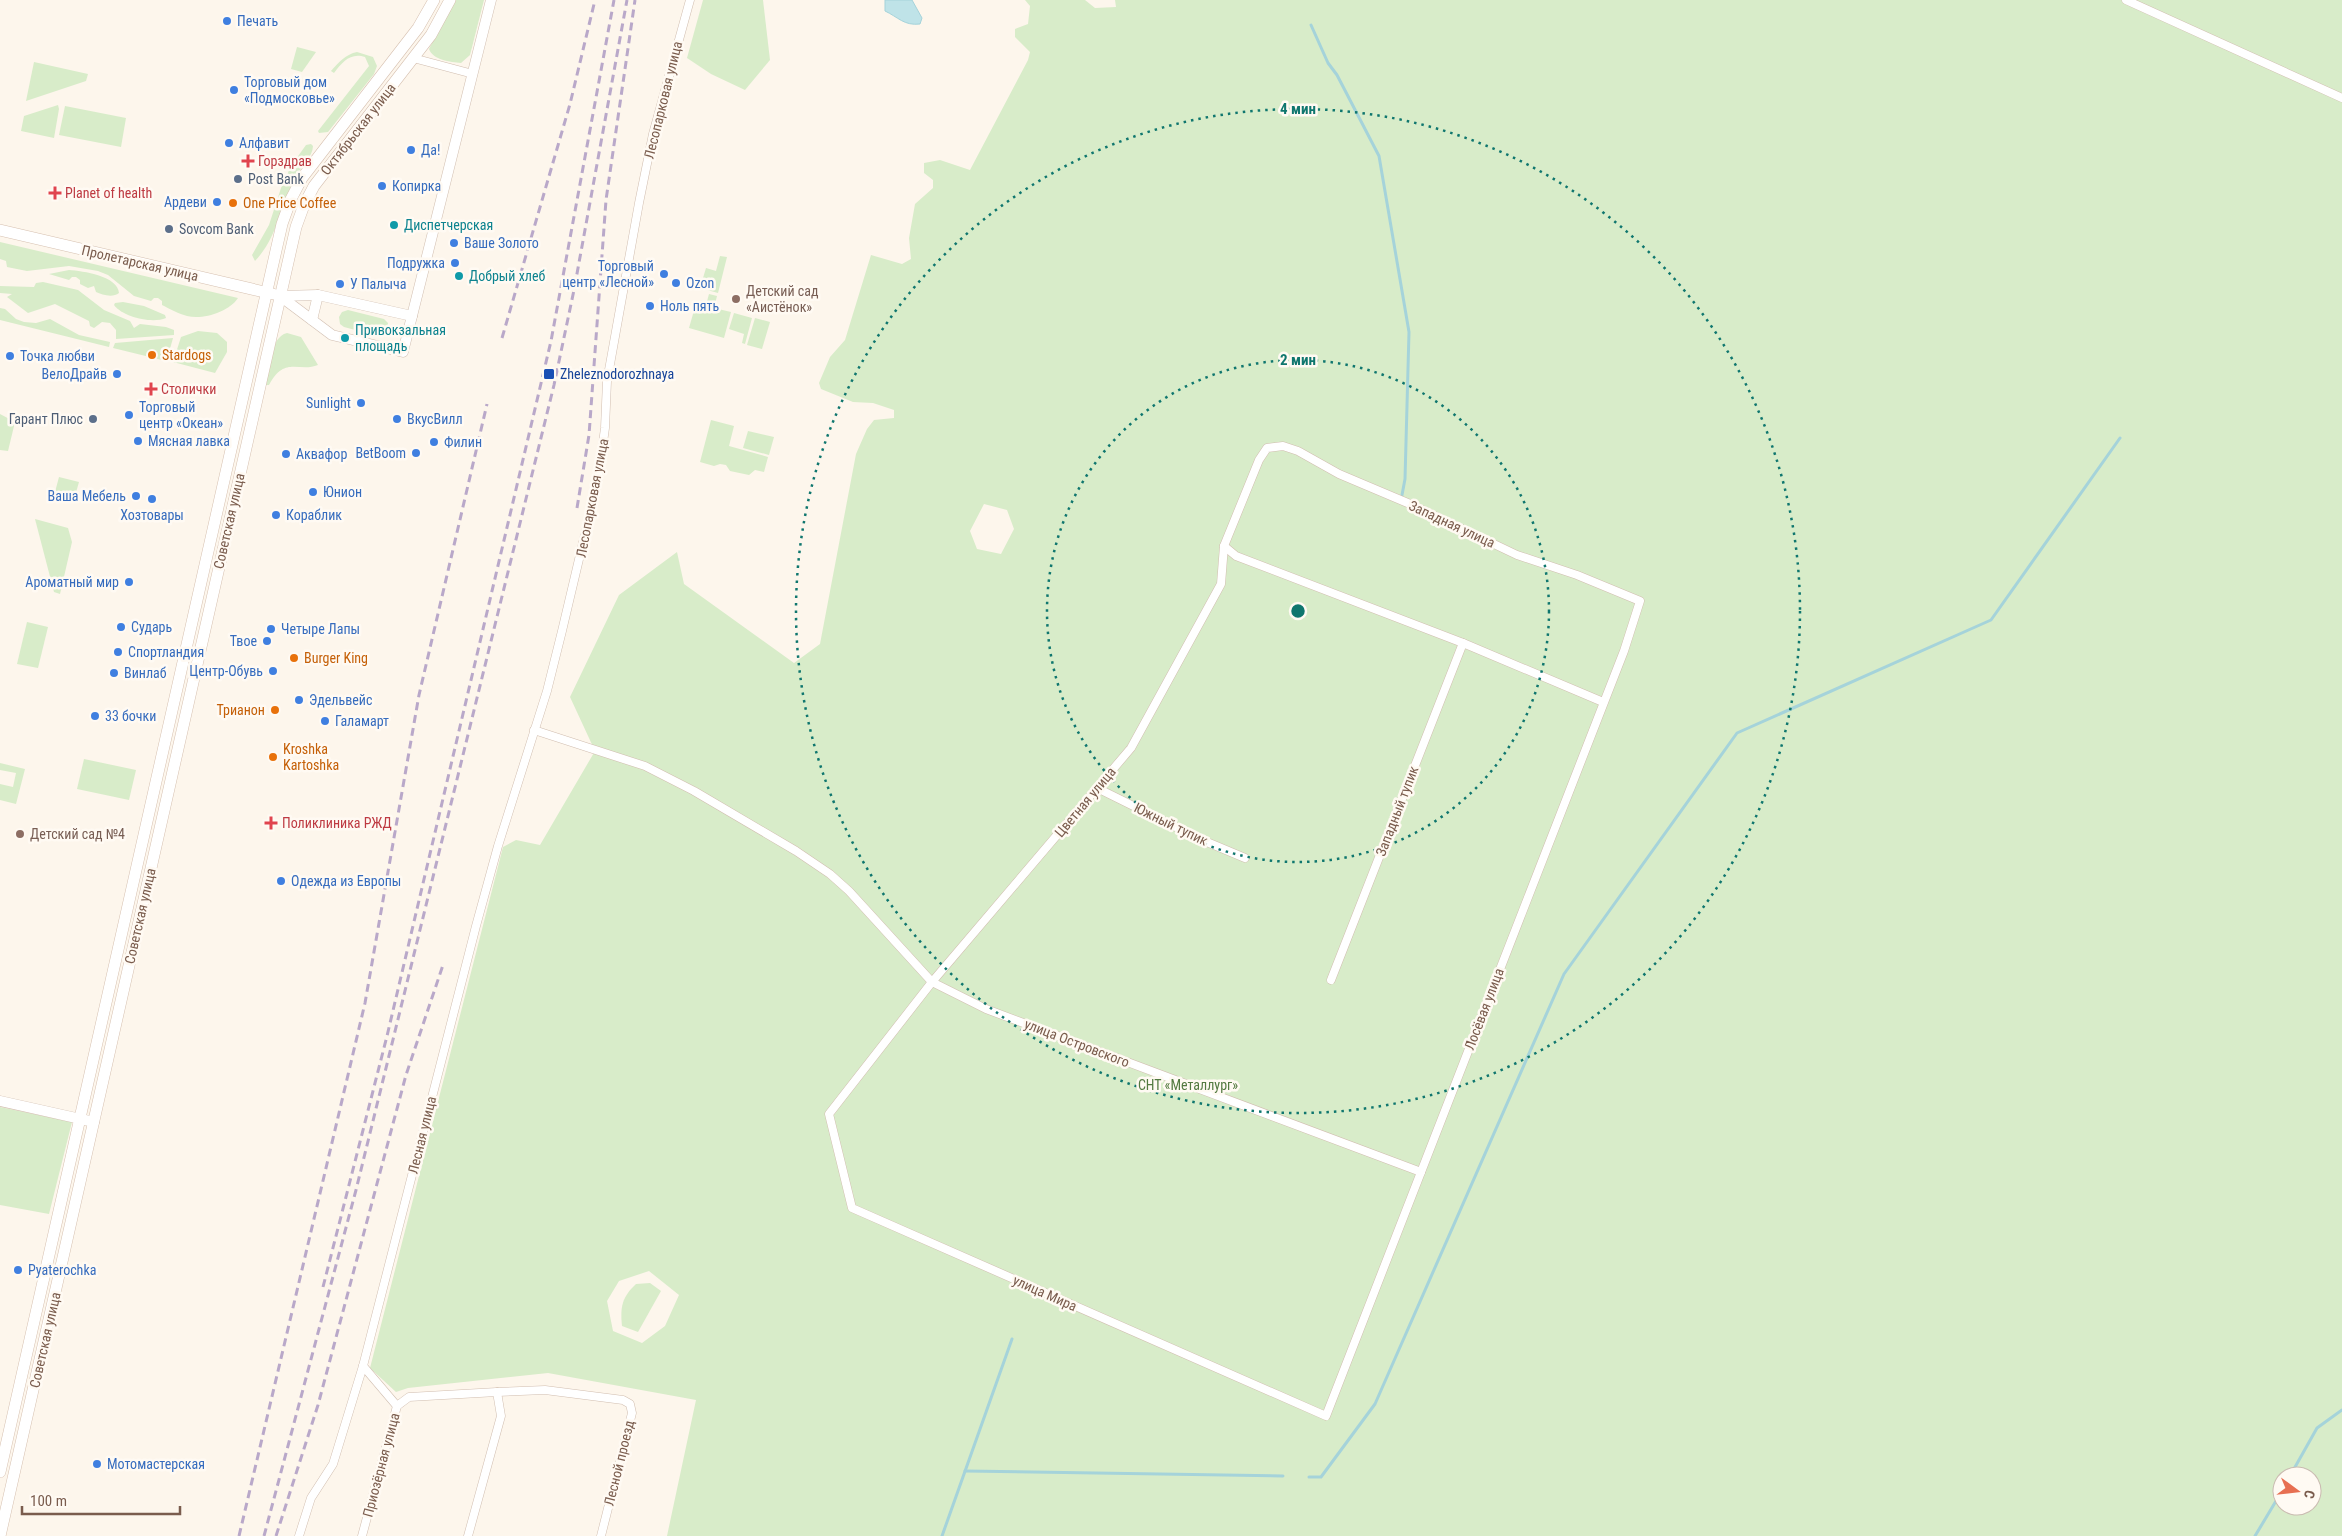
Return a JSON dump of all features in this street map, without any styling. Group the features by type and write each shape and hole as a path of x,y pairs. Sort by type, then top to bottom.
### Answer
{"main road":[{"name":"Октябрьская улица","path":"266,293 282,224 291,199 302,178 418,28 434,0"},
{"name":"Октябрьская улица","path":"280,296 296,227 304,205 314,186 431,35 450,0"},
{"name":"Пролетарская улица","path":"0,230 280,296"},
{"name":"Советская улица","path":"0,1472 266,293"},
{"name":"Советская улица","path":"0,1536 280,296"}],"street":[{"path":"280,296 332,335 403,352 491,0"},
{"name":"Лесопарковая улица","path":"534,730 547,691 592,510 602,453 608,372 638,209 653,134 690,0"},
{"path":"2126,0 2342,98"},
{"path":"413,58 473,74"},
{"path":"280,296 318,296 412,316"},
{"path":"312,320 318,296"},
{"name":"Западная улица","path":"1267,448 1283,446 1298,451 1339,474 1410,504 1517,555 1577,575 1640,601"},
{"name":"Цветная улица","path":"829,1114 932,982 1131,748 1221,584 1224,546 1259,460 1267,448"},
{"path":"1224,546 1236,556 1463,643 1603,702"},
{"name":"Лосёвая улица","path":"1326,1416 1624,651 1640,601"},
{"name":"Западный тупик","path":"1331,980 1463,643"},
{"path":"534,730 645,766 694,791 796,851 830,874 849,891 932,982"},
{"name":"Лесная улица","path":"299,1536 311,1498 333,1464 363,1366 476,926 534,730"},
{"name":"Южный тупик","path":"1097,788 1202,840 1245,858"},
{"name":"улица Островского","path":"932,982 986,1009 1421,1172"},
{"path":"0,1101 94,1122"},
{"name":"улица Мира","path":"829,1114 852,1208 1326,1416"},
{"path":"363,1366 397,1406"},
{"name":"Лесной проезд","path":"497,1392 545,1390 623,1400 630,1404 632,1413 601,1536"},
{"path":"468,1536 501,1416 497,1392"},
{"name":"Приозёрная улица","path":"362,1536 397,1406 409,1397 497,1392"}],"green space":[{"path":"454,0 484,0 470,55 461,63 438,58 429,49"},
{"path":"703,0 763,0 770,60 745,90 711,74 687,58"},
{"name":"СНТ «Металлург»","path":"1025,0 1085,0 1095,8 1116,7 1115,0 2342,0 2342,1536 667,1536 696,1400 548,1373 408,1388 396,1392 370,1368 503,847 516,840 540,845 595,751 570,697 619,595 677,552 684,584 794,663 820,644 856,454 867,429 874,420 894,418 894,410 873,403 853,402 821,389 819,383 830,357 845,340 871,255 902,264 911,259 909,238 915,204 933,188 933,180 924,173 924,163 940,160 970,170 1028,60 1030,52 1015,37 1015,29 1028,24 1030,6","holes":["984,504 1007,510 1014,529 1001,554 977,549 970,531","649,1271 679,1295 665,1326 642,1343 613,1331 607,1301 619,1281"]},
{"path":"297,47 316,52 302,72 291,69"},
{"path":"357,52 373,57 377,66 374,74 328,132 319,133 318,131 369,66 365,57 355,56 347,59 334,73 331,71 339,62"},
{"path":"34,62 88,74 86,81 26,101"},
{"path":"58,105 54,138 21,131 24,116"},
{"path":"65,106 126,118 121,147 59,135"},
{"path":"311,144 313,146 311,154 296,176 269,242 255,261 252,255 269,225 281,188 291,166 306,145"},
{"path":"0,242 238,298 234,303 215,314 200,317 187,316 162,305 162,301 158,298 154,298 151,301 134,296 108,275 98,271 69,266 27,271 7,267 6,261 0,259"},
{"path":"720,256 727,257 718,293 700,288 706,268 716,271"},
{"path":"69,270 91,273 113,282 119,293 111,296 104,295 96,292 94,286 88,288 80,284 80,280 76,277 72,277 69,280 49,274"},
{"path":"43,282 78,290 104,310 130,321 134,328 140,324 166,327 174,330 174,335 116,339 116,330 110,323 102,322 94,328 90,326 89,321 55,304 28,313 7,297 12,294 0,293 0,286 34,287 36,283"},
{"path":"709,294 717,296 714,308 731,312 724,338 689,328 695,307 705,309"},
{"path":"123,302 144,306 165,315 166,318 146,320 131,316 114,305 115,303"},
{"path":"0,308 5,309 16,319 24,322 36,323 50,319 79,335 110,342 109,347 0,320"},
{"path":"348,310 384,319 388,323 387,332 378,336 344,327 340,324 339,317 342,312"},
{"path":"734,313 752,318 745,344 742,343 744,334 729,329"},
{"path":"755,318 770,322 762,349 747,345"},
{"path":"198,331 217,333 227,342 227,352 215,373 173,362 181,337"},
{"path":"287,333 301,337 318,365 281,370 269,385 266,385 271,354 277,341"},
{"path":"173,338 168,356 162,360 113,348 115,343"},
{"path":"0,414 15,422 8,451 0,450"},
{"path":"711,420 734,426 729,446 768,457 764,472 755,470 749,475 730,471 726,465 714,466 700,462"},
{"path":"748,431 774,437 769,455 743,448"},
{"path":"59,477 79,482 75,496 55,492"},
{"path":"35,519 68,528 72,542 60,594 54,592"},
{"path":"27,622 48,627 38,668 17,664"},
{"path":"84,759 136,770 129,800 77,789"},
{"path":"0,763 25,769 16,804 0,800 0,784 13,787 16,773 0,770"},
{"path":"0,1107 72,1122 49,1214 0,1205"},
{"path":"650,1283 661,1291 638,1332 622,1326 621,1313 628,1293 636,1284"}],"water":[{"path":"885,0 912,0 922,18 920,24 910,24 885,11"}],"waterway":[{"path":"1311,25 1328,63 1337,75 1379,156 1409,332 1405,479 1402,495"},
{"path":"1309,1477 1321,1477 1375,1404 1564,974 1737,733 1991,620 2120,438"},
{"path":"942,1536 1012,1339"},
{"path":"2296,1466 2317,1428 2342,1410"},
{"path":"965,1471 1283,1476"},
{"path":"2255,1536 2272,1508"}],"railway":[{"path":"502,338 570,104 595,0"},
{"path":"323,1287 387,1036 551,341 614,0"},
{"path":"264,1536 356,1190 554,385 574,290 627,0"},
{"path":"577,508 589,435 606,200 635,0"},
{"path":"239,1536 365,1003 419,695 487,404"},
{"path":"276,1536 318,1405 406,1075 443,965"}],"place":[{"name":"Печать","path":"227,21"},
{"name":"Торговый дом «Подмосковье»","path":"234,90"},
{"name":"Алфавит","path":"229,143"},
{"name":"Да!","path":"411,150"},
{"name":"Горздрав","path":"248,161"},
{"name":"Post Bank","path":"238,179"},
{"name":"Копирка","path":"382,186"},
{"name":"Planet of health","path":"55,193"},
{"name":"Ардеви","path":"217,202"},
{"name":"One Price Coffee","path":"233,203"},
{"name":"Диспетчерская","path":"394,225"},
{"name":"Sovcom Bank","path":"169,229"},
{"name":"Ваше Золото","path":"454,243"},
{"name":"Подружка","path":"455,263"},
{"name":"Торговый центр «Лесной»","path":"664,274"},
{"name":"Добрый хлеб","path":"459,276"},
{"name":"Ozon","path":"676,283"},
{"name":"У Палыча","path":"340,284"},
{"name":"Детский сад «Аистёнок»","path":"736,299"},
{"name":"Ноль пять","path":"650,306"},
{"name":"Привокзальная площадь","path":"345,338"},
{"name":"Stardogs","path":"152,355"},
{"name":"Точка любви","path":"10,356"},
{"name":"ВелоДрайв","path":"117,374"},
{"name":"Zheleznodorozhnаyа","path":"549,374"},
{"name":"Столички","path":"151,389"},
{"name":"Sunlight","path":"361,403"},
{"name":"Торговый центр «Океан»","path":"129,415"},
{"name":"Гарант Плюс","path":"93,419"},
{"name":"ВкусВилл","path":"397,419"},
{"name":"Мясная лавка","path":"138,441"},
{"name":"Филин","path":"434,442"},
{"name":"BetBoom","path":"416,453"},
{"name":"Аквафор","path":"286,454"},
{"name":"Юнион","path":"313,492"},
{"name":"Ваша Мебель","path":"136,496"},
{"name":"Хозтовары","path":"152,499"},
{"name":"Кораблик","path":"276,515"},
{"name":"Ароматный мир","path":"129,582"},
{"name":"Сударь","path":"121,627"},
{"name":"Четыре Лапы","path":"271,629"},
{"name":"Твое","path":"267,641"},
{"name":"Спортландия","path":"118,652"},
{"name":"Burger King","path":"294,658"},
{"name":"Центр-Обувь","path":"273,671"},
{"name":"Винлаб","path":"114,673"},
{"name":"Эдельвейс","path":"299,700"},
{"name":"Трианон","path":"275,710"},
{"name":"33 бочки","path":"95,716"},
{"name":"Галамарт","path":"325,721"},
{"name":"Kroshka Kartoshka","path":"273,757"},
{"name":"Поликлиника РЖД","path":"271,823"},
{"name":"Детский сад №4","path":"20,834"},
{"name":"Одежда из Европы","path":"281,881"},
{"name":"Pyaterochka","path":"18,1270"},
{"name":"Мотомастерская","path":"97,1464"}]}
